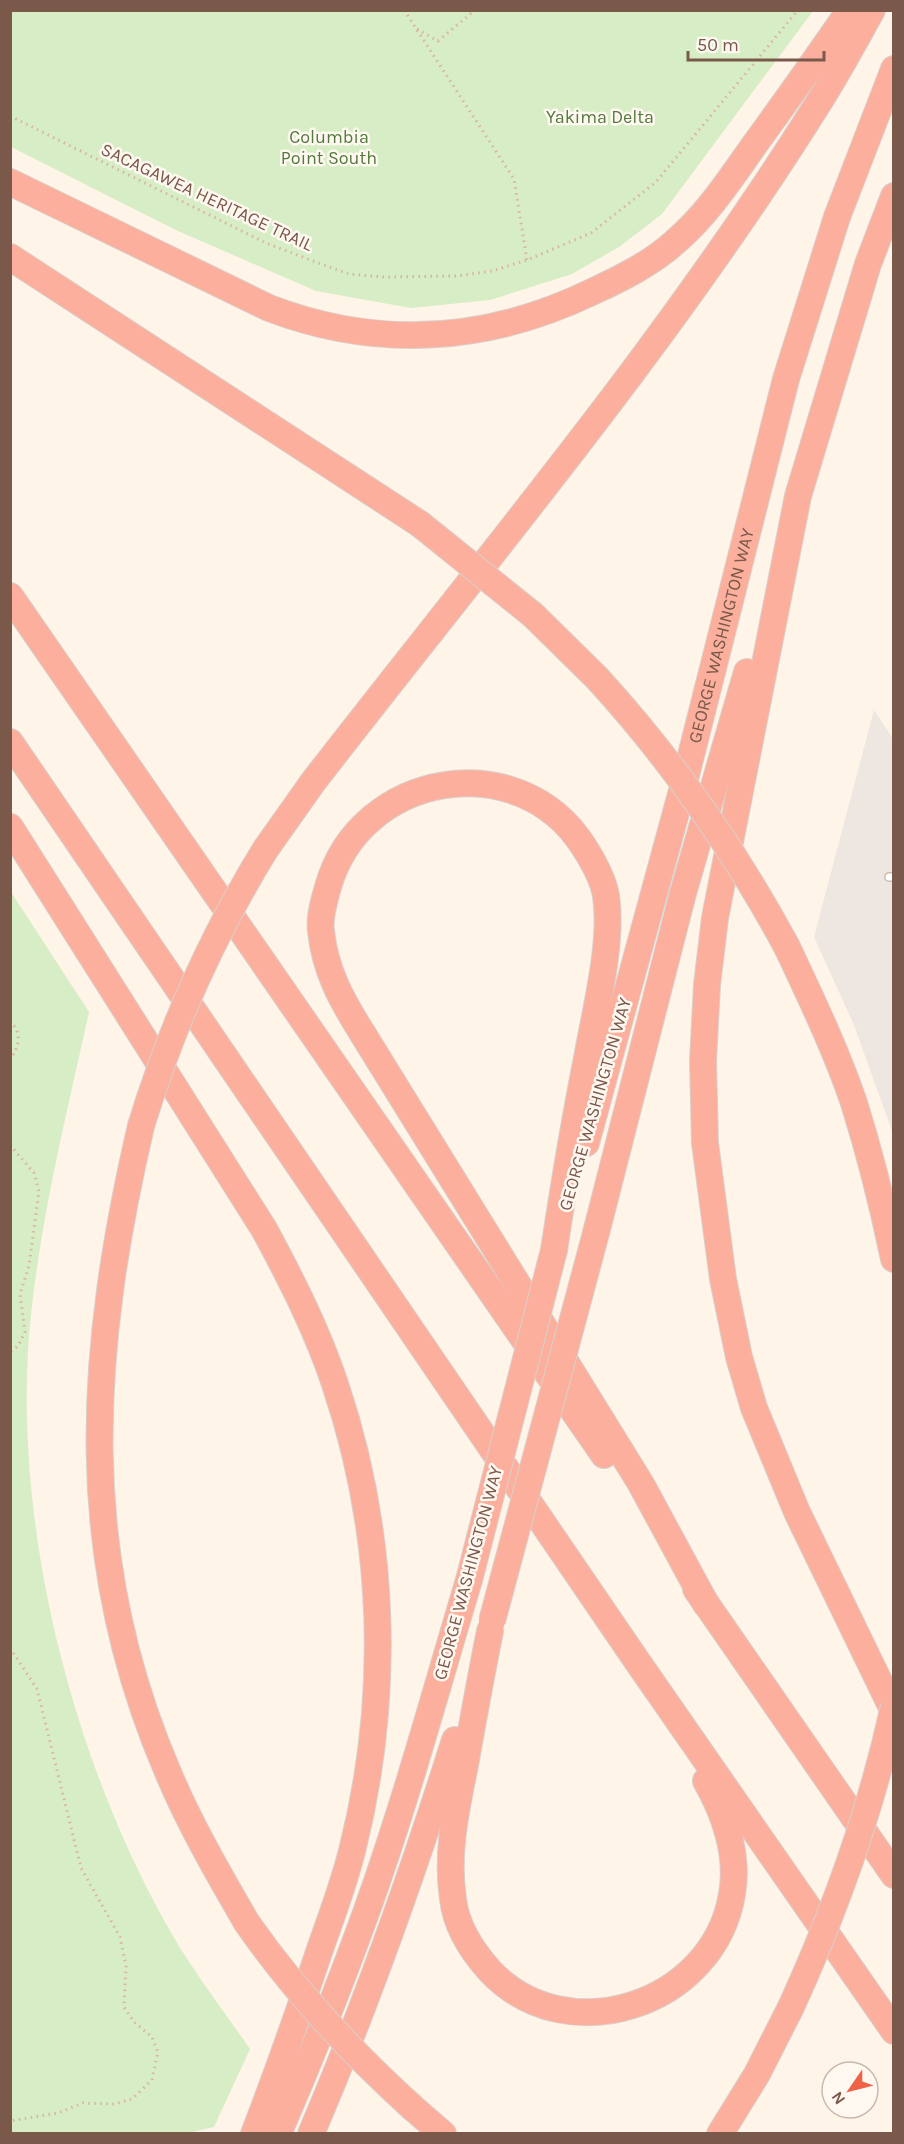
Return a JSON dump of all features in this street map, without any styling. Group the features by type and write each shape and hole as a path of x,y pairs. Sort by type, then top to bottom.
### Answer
{"highway":[{"path":"10,182 269,308 296,318 334,328 399,335 432,335 495,327 534,317 570,303 635,270 675,242 720,194 850,10"},
{"path":"443,2133 413,2108 328,2026 273,1959 247,1923 188,1818 146,1717 115,1603 106,1545 99,1473 102,1348 114,1256 141,1126 186,998 214,939 265,850 313,782 634,371 745,216 816,108 872,10"},
{"name":"GEORGE WASHINGTON WAY","path":"278,2133 315,2048 367,1909 404,1797 469,1580 554,1250 588,1135 680,798 786,379 837,217 894,69"},
{"path":"894,196 868,264 798,496 715,918 707,985 704,1039 705,1143 723,1279 739,1357 754,1408 797,1512 894,1712"},
{"path":"10,257 420,524 533,615 597,678 666,758 714,824 752,883 788,947 826,1032 853,1102 879,1191 894,1259"},
{"name":"GEORGE WASHINGTON WAY","path":"311,2133 370,1988 423,1844 491,1626 596,1233 682,893 798,496"},
{"path":"10,596 894,1875"},
{"path":"10,742 638,1661 894,2031"},
{"path":"554,1250 607,930 606,895 595,865 576,834 557,814 508,789 481,783 429,786 403,797 376,813 342,850 331,873 323,902 321,929 328,970 361,1031 641,1484 706,1604"},
{"path":"10,827 264,1229 298,1295 335,1383 363,1486 374,1551 378,1655 366,1782 352,1851 336,1906 298,2019 254,2133"},
{"path":"491,1626 449,1847 453,1901 462,1930 481,1960 504,1985 543,2007 565,2012 609,2012 633,2007 677,1982 696,1965 713,1944 726,1917 732,1894 733,1860 727,1828 716,1800 638,1661"},
{"path":"720,2133 757,2074 829,1924 857,1847 880,1768 894,1706"}],"path":[{"path":"404,10 514,180 527,260"},
{"path":"415,28 438,41 475,10"},
{"name":"SACAGAWEA HERITAGE TRAIL","path":"10,116 266,243 349,274 382,278 457,276 492,271 527,260 591,234 656,182 798,10"},
{"path":"10,1022 19,1036 10,1060"},
{"path":"10,1145 34,1173 39,1191 29,1266 20,1294 25,1332 18,1346 10,1352"},
{"path":"10,1648 37,1689 81,1868 120,1937 126,1966 124,2007 134,2022 152,2037 158,2052 152,2080 132,2099 114,2104 83,2103 58,2113 10,2121"}],"shaded area":[{"path":"874,710 894,740 893,1134 854,1025 814,937"}],"green space":[{"name":"Columbia Point South","path":"10,11 813,11 662,214 619,247 572,274 490,300 411,308 316,291 178,231 11,147"},
{"path":"11,892 89,1012 48,1200 31,1314 27,1390 29,1468 39,1548 54,1627 74,1705 100,1781 131,1854 174,1938 250,2049 214,2127 188,2133 11,2133"}],"park label":[{"name":"Yakima Delta","path":"600,117"}]}
